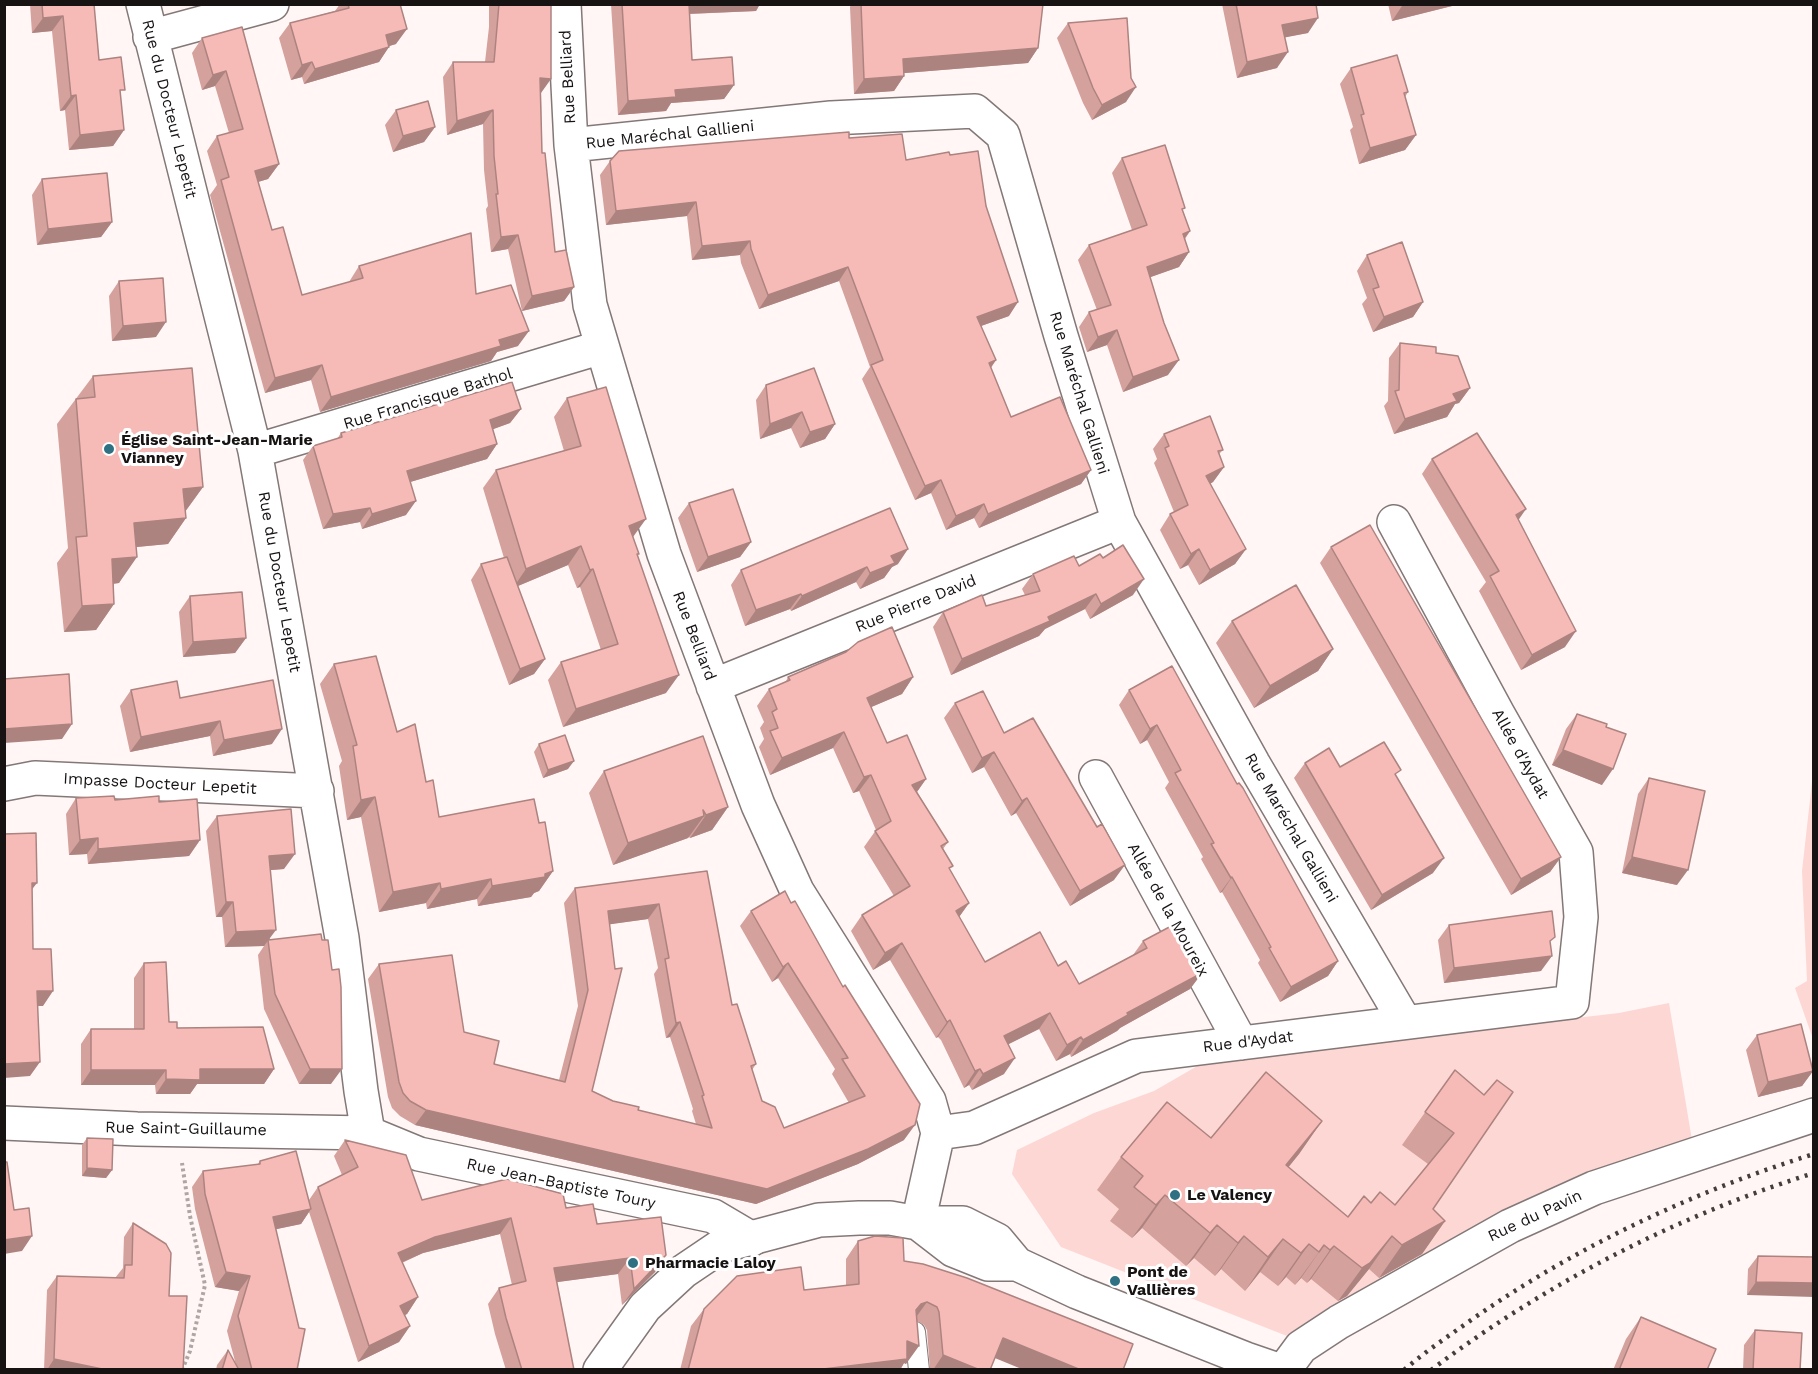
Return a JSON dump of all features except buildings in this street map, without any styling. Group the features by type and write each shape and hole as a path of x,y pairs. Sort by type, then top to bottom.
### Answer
{"street":[{"name":"Rue du Docteur Lepetit","path":"142,4 255,452 342,938 368,1132"},
{"path":"150,37 272,4"},
{"name":"Rue Belliard","path":"564,4 571,145 590,305 602,347 664,554 758,805 797,891 929,1101 938,1133 918,1223"},
{"name":"Rue Maréchal Gallieni","path":"571,145 831,118 975,111 1003,135 1061,336 1119,522 1253,763 1405,1022"},
{"name":"Rue Francisque Bathol","path":"255,452 602,347"},
{"name":"Rue Pierre David","path":"713,686 1119,522"},
{"name":"Allée d'Aydat","path":"1394,522 1492,704 1576,852 1581,917 1572,1002"},
{"name":"Allée de la Moureix","path":"1096,777 1241,1043"},
{"name":"Impasse Docteur Lepetit","path":"4,784 35,778 316,791"},
{"name":"Rue d'Aydat","path":"938,1133 974,1128 1136,1056 1572,1002"},
{"name":"Rue du Pavin","path":"1284,1370 1301,1347 1339,1322 1509,1226 1594,1188 1814,1115"},
{"name":"Rue Saint-Guillaume","path":"4,1123 178,1130 368,1132"},
{"name":"Rue Jean-Baptiste Toury","path":"368,1132 419,1154 713,1216 752,1239"},
{"path":"600,1370 645,1307 684,1271 721,1246 819,1220 890,1218 918,1223 952,1250 988,1264 1017,1264 1244,1364 1278,1370"},
{"path":"626,1370 662,1322 696,1288 733,1259 752,1239"}],"lane":[{"path":"915,1332 919,1370"}],"path":[{"path":"178,1130 190,1216 205,1285 182,1370"}],"shaded area":[{"path":"1812,782 1814,782 1813,1039 1795,988 1807,981 1802,871"},
{"path":"1669,1003 1692,1140 1431,1260 1287,1336 1061,1247 1012,1174 1017,1150 1094,1113 1154,1091 1213,1057 1619,1013"}],"railway":[{"path":"1404,1370 1447,1337 1513,1292 1595,1244 1680,1204 1814,1154"},
{"path":"1431,1370 1520,1309 1614,1255 1712,1210 1814,1173"}],"place":[{"name":"Église Saint-Jean-Marie Vianney","path":"109,449"},
{"name":"Le Valency","path":"1175,1195"},
{"name":"Pharmacie Laloy","path":"633,1263"},
{"name":"Pont de Vallières","path":"1115,1281"}]}
